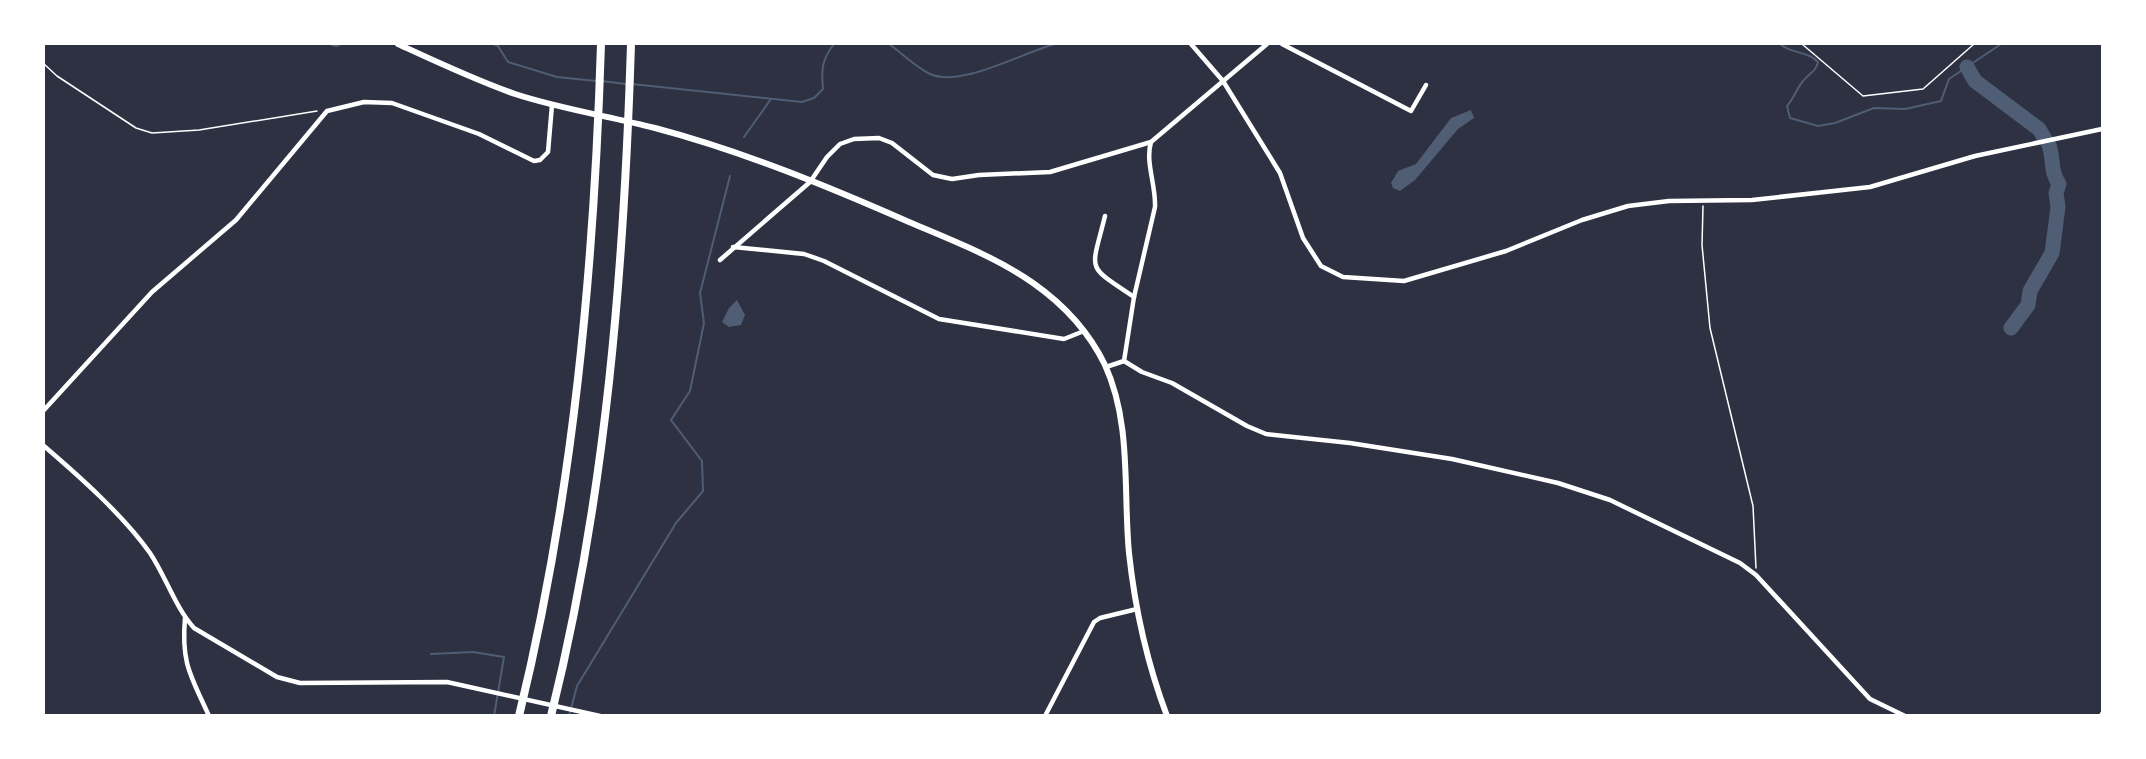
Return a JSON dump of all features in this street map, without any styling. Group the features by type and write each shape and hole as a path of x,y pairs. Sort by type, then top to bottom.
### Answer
{"highway":[{"path":"519,716 548,587 573,429 590,269 597,157 600,44"},
{"path":"551,716 579,581 608,401 628,163 631,44"}],"main road":[{"path":"398,44 477,79 552,105 694,139 810,182 946,238 1005,266 1053,299 1084,331 1106,367 1117,402 1122,429 1129,552 1137,609 1151,669 1167,716"}],"street":[{"path":"1191,44 1223,81 1280,173 1303,238 1321,266 1343,277 1396,282 1506,251 1582,220 1628,206 1669,201 1752,200 1870,187 1975,156 2103,129"},
{"path":"720,260 810,182 827,157 840,144 854,139 879,138 906,152 933,175 952,179 979,175 1050,172 1151,142 1267,44"},
{"path":"1282,44 1411,111 1426,85"},
{"path":"44,410 152,292 236,220 327,111 347,104 392,103 479,134 534,161 540,160 548,152 552,105"},
{"path":"1124,361 1134,297 1155,207 1155,191 1148,153 1151,142"},
{"path":"1105,216 1094,263 1096,271 1134,297"},
{"path":"733,247 804,254 824,261 939,319 1064,339 1084,331"},
{"path":"1106,367 1124,361 1191,393 1247,426 1266,434 1350,443 1452,459 1583,490 1655,521 1740,563 1756,575 1864,694 1905,716"},
{"path":"44,446 119,519 149,552 185,618 194,628 277,677 300,683 426,680 479,687 600,716"},
{"path":"1045,716 1094,622 1100,618 1137,609"},
{"path":"185,618 182,645 186,666 209,716"}],"path":[{"path":"1802,44 1863,96 1923,89 1974,44"},
{"path":"44,64 57,76 136,128 152,133 200,130 327,111"},
{"path":"1705,203 1702,211 1702,245 1710,328 1753,506 1756,575"}],"water":[{"path":"1471,110 1474,118 1458,129 1415,180 1400,191 1393,188 1391,183 1398,171 1416,164 1451,118"},
{"path":"737,300 745,315 741,325 729,327 722,322 729,308"}],"waterway":[{"path":"330,44 336,46 341,44"},
{"path":"493,44 498,46 508,62 557,77 596,81"},
{"path":"632,84 802,102 814,98 823,89 823,65 834,44"},
{"path":"889,44 924,71 943,77 975,73 1055,44"},
{"path":"1780,44 1814,58 1818,62 1816,68 1805,78 1787,106 1790,118 1818,126 1835,123 1874,108 1905,109 1941,101 1949,79 2001,44"},
{"path":"1967,67 1975,81 2039,129 2045,139"},
{"path":"602,81 626,84"},
{"path":"744,137 771,99"},
{"path":"2011,328 2028,305 2030,291 2052,253 2058,207 2056,193 2059,184 2054,175 2049,145"},
{"path":"569,716 577,686 676,523 703,491 702,461 671,420 690,391 704,323 700,293 730,176"},
{"path":"431,654 473,652 504,657 494,716"}]}
